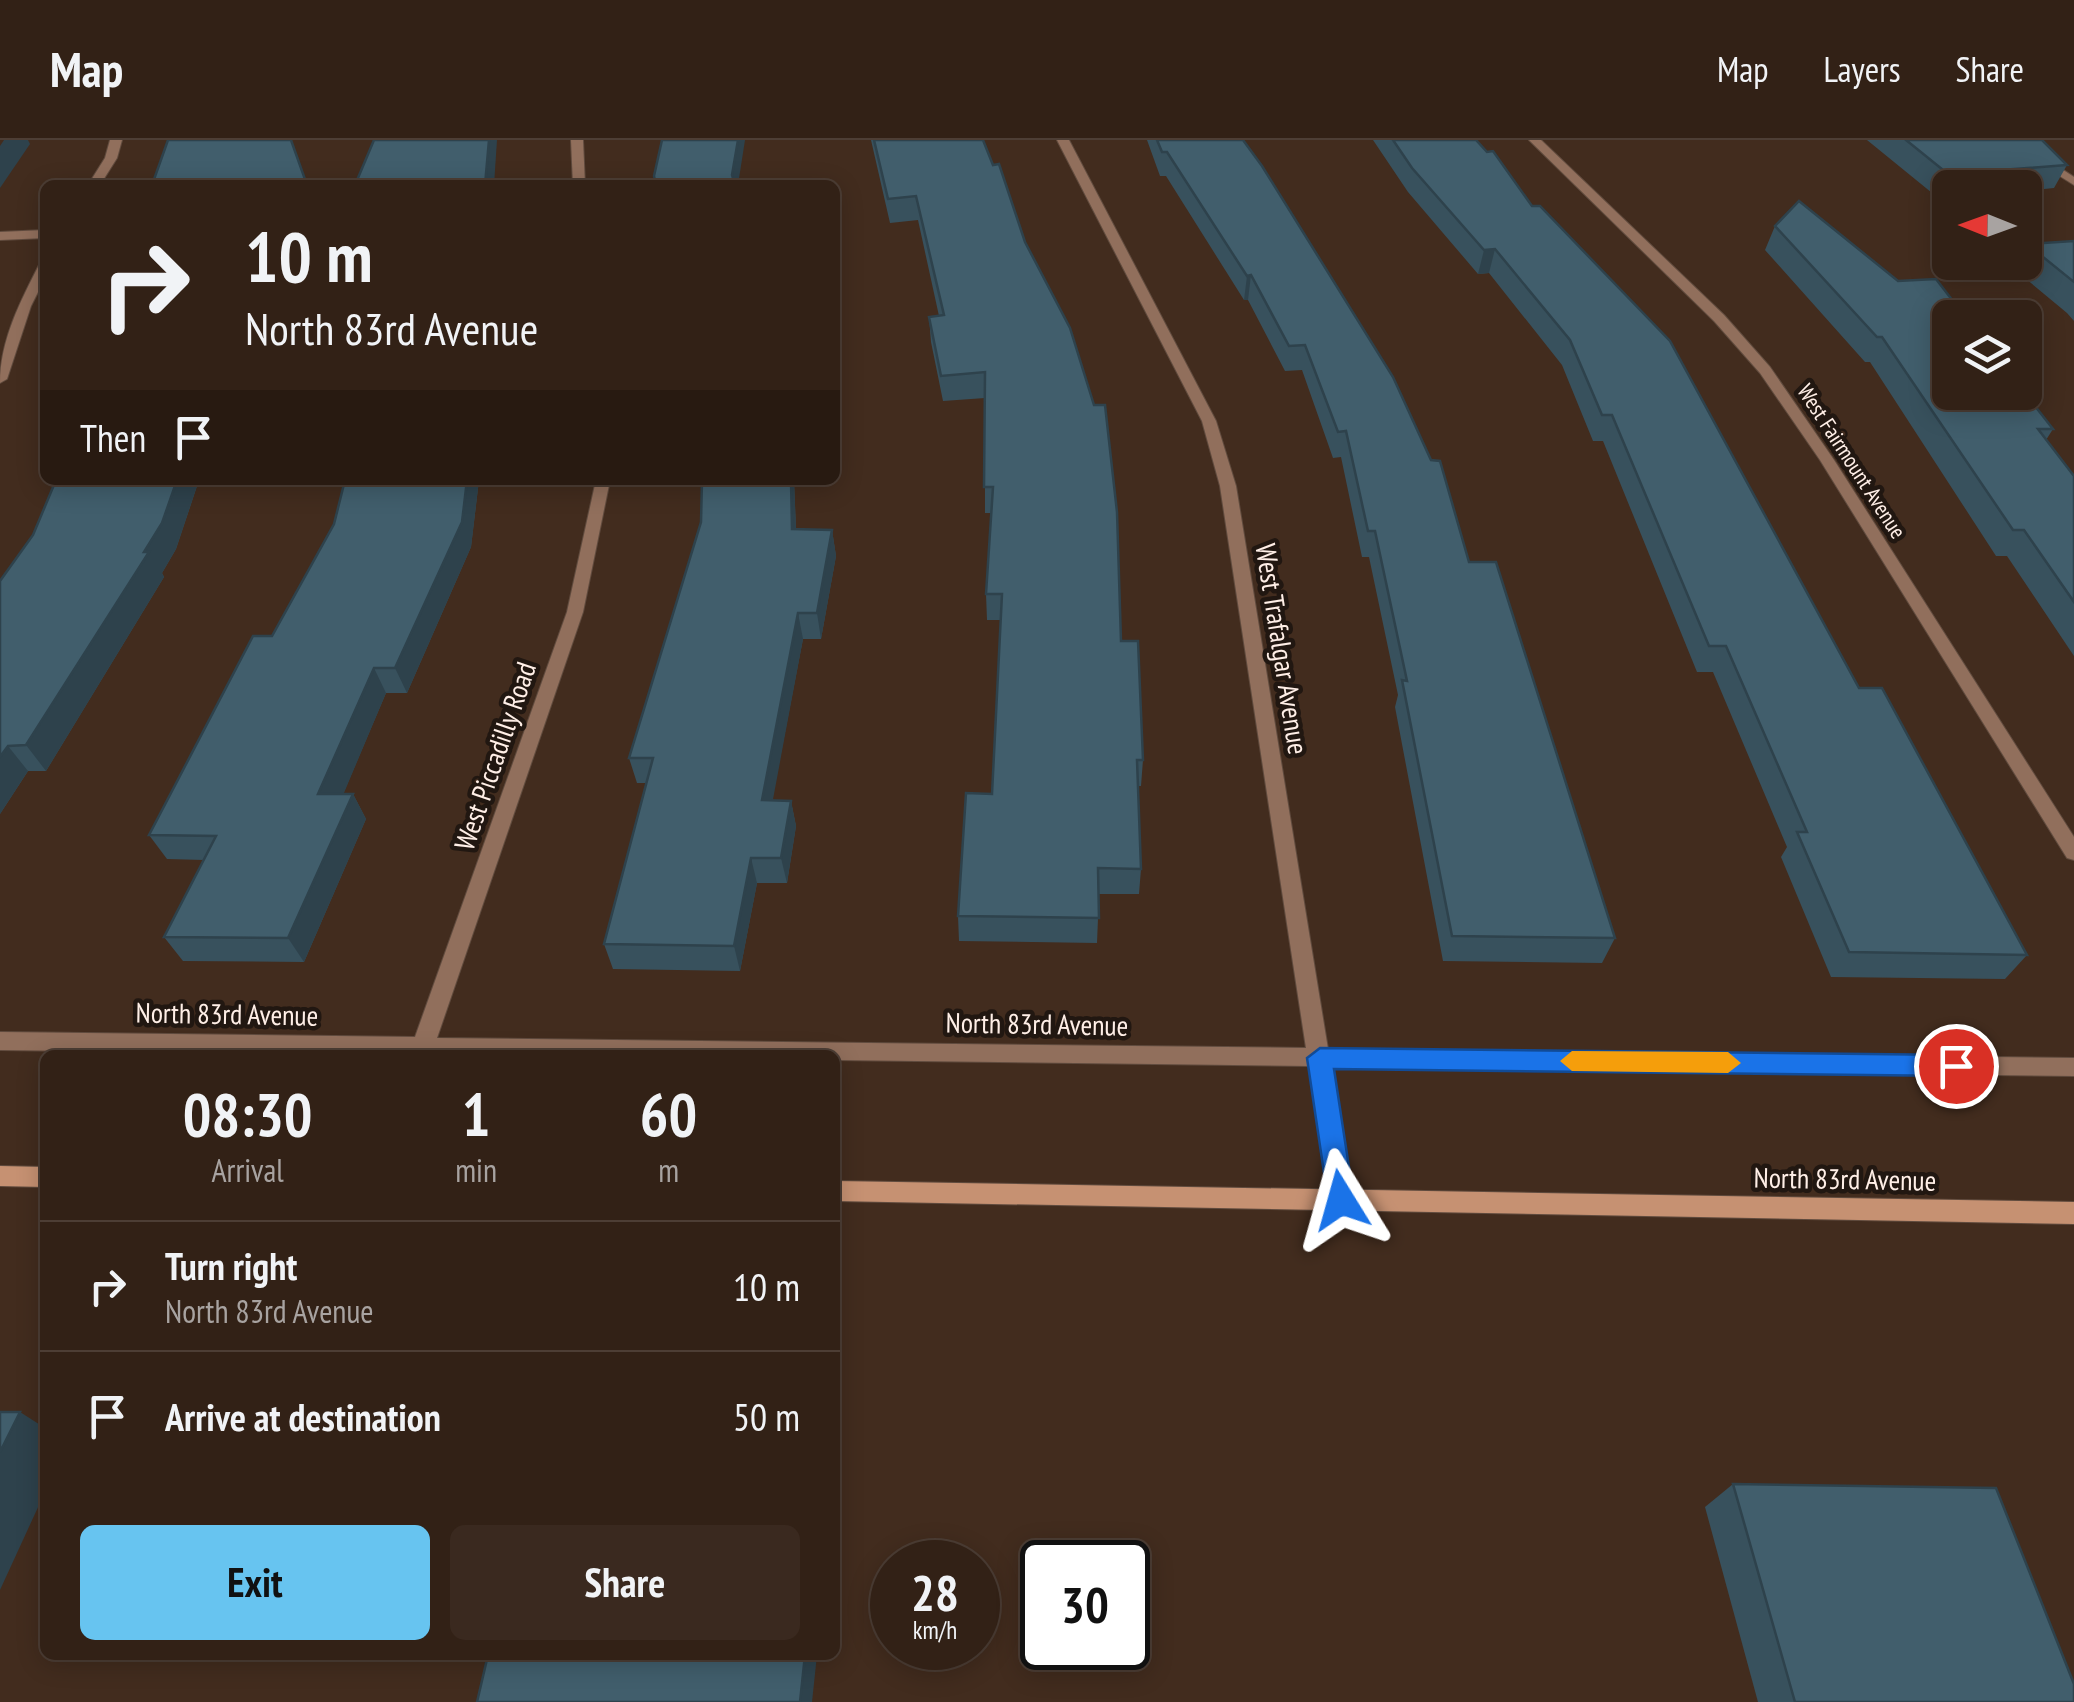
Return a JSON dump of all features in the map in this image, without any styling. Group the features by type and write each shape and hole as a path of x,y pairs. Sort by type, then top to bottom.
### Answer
{"main road":[{"path":"0,1176 40,1177"},
{"name":"North 83rd Avenue","path":"840,1191 2074,1213"}],"street":[{"path":"97,180 111,158 116,140"},
{"path":"577,140 579,180"},
{"name":"West Trafalgar Avenue","path":"1063,140 1210,420 1228,486 1341,1200"},
{"name":"West Fairmount Avenue","path":"1535,140 1719,318 1765,370 1827,460 2074,853"},
{"path":"2010,140 2074,182"},
{"path":"0,236 40,234"},
{"path":"0,379 24,306 40,275"},
{"name":"West Piccadilly Road","path":"423,1046 575,612 602,485"},
{"name":"North 83rd Avenue","path":"0,1041 722,1050"},
{"name":"North 83rd Avenue","path":"840,1052 2074,1067"}],"building":[{"path":"168,140 291,140 305,180 154,180"},
{"path":"374,140 489,140 485,180 357,180"},
{"path":"662,140 738,140 734,180 655,180"},
{"path":"874,140 983,140 993,165 999,164 1025,242 1070,328 1094,405 1105,405 1117,512 1121,641 1138,641 1143,760 1137,760 1141,869 1098,868 1099,918 958,916 966,793 992,794 1002,594 986,594 993,487 984,487 985,372 941,376 929,317 944,315 916,196 888,199"},
{"path":"1157,140 1243,140 1393,377 1431,460 1440,461 1469,562 1496,562 1615,938 1452,936 1402,680 1407,681 1375,531 1368,531 1346,431 1338,432 1305,345 1289,346 1251,275 1247,276"},
{"path":"1393,140 1476,140 1487,152 1493,151 1532,206 1540,206 1670,341 1859,688 1882,688 2027,955 1849,952 1797,832 1807,832 1726,646 1709,646 1612,415 1602,415 1570,340 1495,249 1484,250 1412,168"},
{"path":"1906,140 2042,140 2067,165 2001,170 1943,170"},
{"path":"1799,201 1898,281 1937,280 1952,300 1932,300 1932,410 2038,410 2053,429 2038,429 2074,476 2074,602 2024,530 2013,530 1882,337 1877,337 1775,226"},
{"path":"2074,241 2074,282 2042,256 2042,243"},
{"path":"54,485 175,485 162,523 144,552 149,552 26,745 8,746 0,757 0,581 33,535"},
{"path":"344,485 466,485 462,522 395,668 374,668 318,794 353,794 288,938 164,937 216,836 149,835 253,636 272,636 334,524"},
{"path":"702,485 791,485 792,529 832,530 817,613 798,613 762,800 791,801 781,858 751,858 734,946 604,944 653,758 629,758 701,522"},
{"path":"0,1412 20,1412 0,1452"},
{"path":"1733,1484 1996,1488 2074,1684 2074,1702 1795,1702"},
{"path":"487,1660 804,1660 800,1702 477,1702"}],"slow traffic":[{"path":"1572,1061 1728,1063"}],"route":[{"path":"1341,1200 1320,1058 1956,1066"}]}
